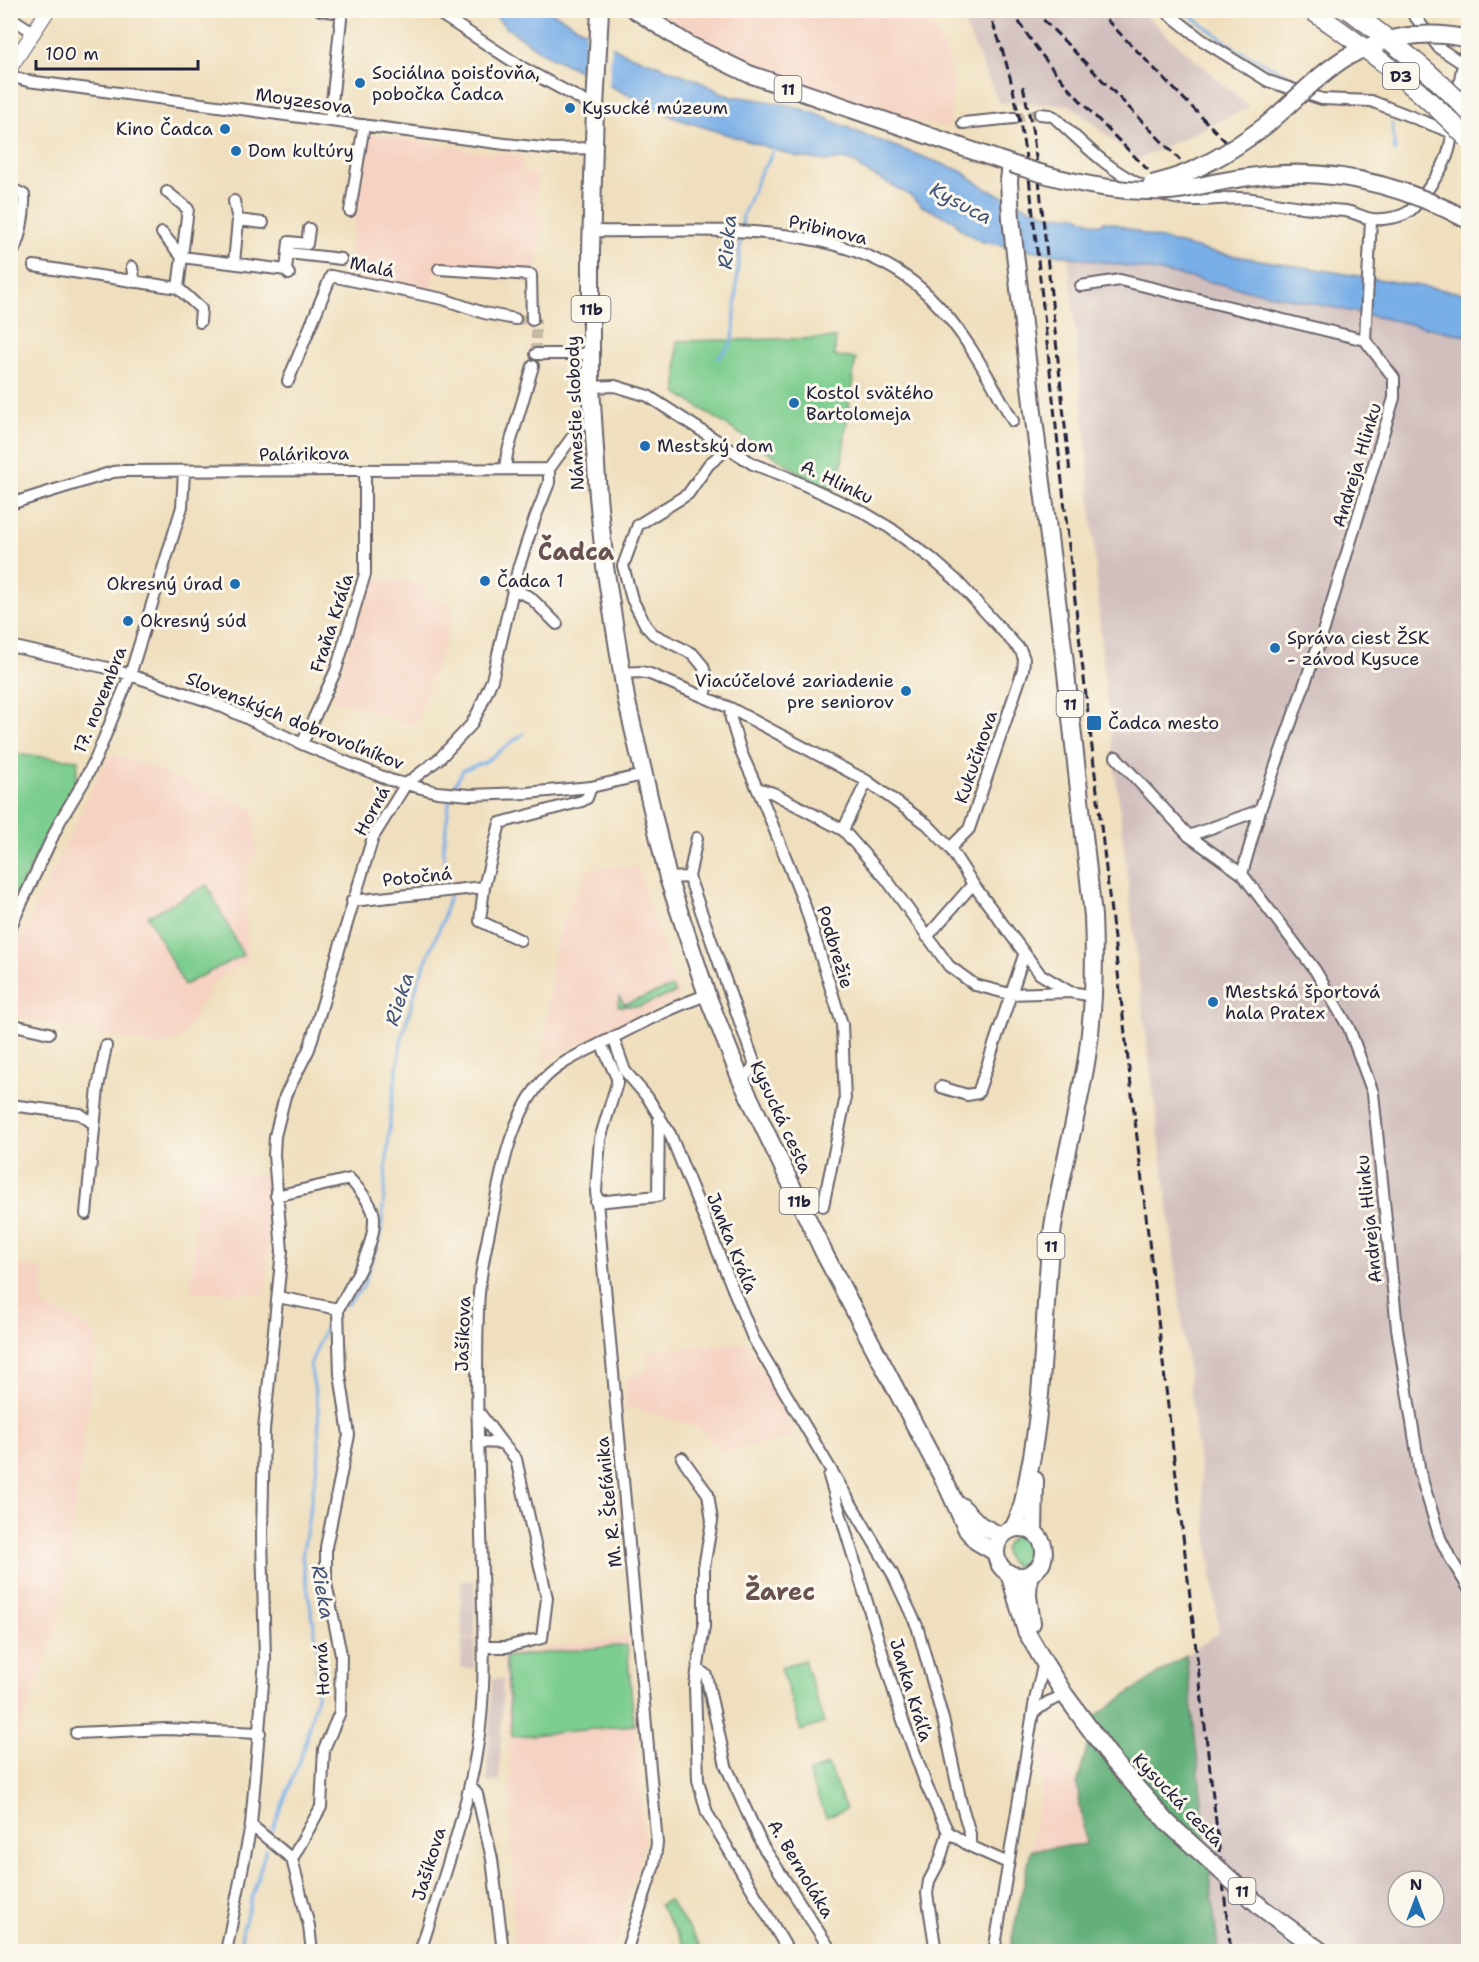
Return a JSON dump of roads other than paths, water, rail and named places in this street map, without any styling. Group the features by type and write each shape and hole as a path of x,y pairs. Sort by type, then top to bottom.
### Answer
{"highway":[{"name":"D3","path":"1311,10 1374,54 1413,86 1461,136"},
{"name":"D3","path":"1348,10 1430,73 1468,111"}],"main road":[{"path":"10,68 48,10"},
{"name":"11","path":"635,10 673,36 714,58 785,88 1011,164 1009,181 1011,209 1033,412 1094,916 1094,996 1087,1058 1050,1248 1036,1437 1034,1532"},
{"name":"Námestie slobody","path":"600,14 595,103 591,387 602,541 621,673 643,775"},
{"path":"1128,190 1171,180 1217,159 1266,125 1333,68 1361,51 1377,44 1408,36 1440,34 1468,39"},
{"path":"1011,164 1089,186 1169,192 1260,176 1289,173 1319,174 1385,185 1444,207 1468,220"},
{"name":"Kysucká cesta","path":"643,775 668,878 707,995 741,1080 825,1255 948,1488 967,1530 976,1541 995,1552 999,1565 1009,1573 1023,1623 1040,1655 1065,1695 1115,1763 1168,1823 1262,1908 1322,1952"},
{"name":"11","path":"995,1552 997,1544 1020,1516 1036,1437"},
{"name":"Kysucká cesta","path":"948,1488 973,1519 1007,1532 1027,1529 1034,1532 1042,1544 1043,1558 1040,1565 1029,1574 1028,1596 1040,1655"},
{"path":"1009,1573 1019,1576 1029,1574"}],"street":[{"path":"320,10 342,12 330,121"},
{"path":"434,10 523,68 595,103"},
{"path":"1164,10 1202,40 1268,81 1322,99 1371,101 1461,136"},
{"path":"1410,10 1439,48 1462,63"},
{"path":"10,17 33,32"},
{"path":"1040,114 1054,117 1085,148 1115,171 1154,192 1172,198 1201,202 1232,198 1253,199 1305,208 1357,213 1371,219 1386,218 1408,213 1435,178 1461,136 1462,63 1468,44"},
{"name":"Moyzesova","path":"10,76 28,81 524,146 594,148"},
{"path":"963,123 1014,118"},
{"path":"350,211 364,125"},
{"path":"10,188 24,195 25,203 20,233 10,258"},
{"path":"167,192 188,209 177,288"},
{"path":"234,201 238,220 234,263"},
{"path":"1081,286 1120,280 1365,334 1371,219"},
{"path":"238,220 263,223"},
{"path":"162,233 182,256 288,272 289,242 310,244 309,230"},
{"name":"Pribinova","path":"592,231 746,232 804,238 875,258 904,276 928,295 948,316 1013,421"},
{"path":"288,253 341,260"},
{"path":"34,266 177,288 201,309 200,322"},
{"path":"132,267 135,282"},
{"path":"439,269 531,275 532,320"},
{"name":"Malá","path":"288,381 331,276 443,299 484,313 515,319"},
{"name":"Andreja Hlinku","path":"1242,874 1260,810 1323,632 1394,398 1394,378 1365,334"},
{"path":"536,354 591,354"},
{"path":"505,469 507,454 533,366"},
{"name":"A. Hlinku","path":"591,387 615,386 648,396 753,464 863,512 909,541 956,580 1015,643 1023,654 1023,670"},
{"path":"549,469 581,425"},
{"path":"705,697 708,682 703,666 693,654 653,634 646,626 632,599 623,566 638,525 688,494 710,464 720,456 722,445"},
{"name":"Palárikova","path":"10,504 113,472 549,469"},
{"name":"Horná","path":"226,1952 251,1825 265,1660 262,1536 264,1430 282,1251 276,1196 274,1136 291,1081 309,1049 352,901 374,837 406,784 440,758 471,725 492,680 512,589 532,525 549,483 549,469"},
{"name":"Fraňa Kráľa","path":"302,744 336,670 365,574 365,470"},
{"name":"17. novembra","path":"10,928 60,821 83,783 104,741 130,675 182,507 184,472"},
{"path":"512,589 530,597 556,624"},
{"name":"Slovenských dobrovoľníkov","path":"10,646 130,675 214,703 302,744 390,780 437,792 470,795 526,794 591,787 643,775"},
{"name":"Kukučínova","path":"950,848 969,829 1023,670"},
{"path":"621,673 650,674 705,697 867,781 927,824 950,848 973,884 1040,974 1070,992"},
{"name":"Podbrežie","path":"730,708 741,753 805,906 842,1024 845,1101 823,1206"},
{"name":"Andreja Hlinku","path":"1116,757 1189,836 1242,874 1315,970 1349,1028 1373,1093 1397,1328 1420,1473 1440,1538 1468,1587"},
{"path":"843,831 867,781"},
{"path":"520,940 480,921 484,887 501,823 582,801 588,798 591,787"},
{"path":"757,788 773,793 843,831 887,880 949,966 975,985 1010,994 1070,992 1094,996"},
{"path":"1189,836 1260,810"},
{"path":"697,838 689,877 754,1062 753,1068 741,1080"},
{"path":"668,878 689,877"},
{"path":"927,937 973,884"},
{"name":"Potočná","path":"352,901 484,887"},
{"path":"941,1087 967,1095 978,1093 1024,955"},
{"name":"Jašíkova","path":"420,1952 470,1785 480,1726 484,1647 478,1442 478,1308 487,1240 513,1133 530,1098 543,1079 562,1063 656,1015 707,995"},
{"path":"10,1024 49,1033"},
{"name":"Janka Kráľa","path":"613,1037 625,1071 648,1098 670,1134 753,1338 892,1573 917,1626 944,1723 960,1803 970,1834 970,1846"},
{"path":"86,1214 98,1087 106,1046"},
{"name":"M. R. Štefánika","path":"604,1050 617,1078 617,1083 600,1138 596,1202 657,1843 651,1875 626,1952"},
{"path":"10,1105 80,1114 94,1124"},
{"path":"596,1202 658,1196 659,1115"},
{"path":"276,1196 350,1179 364,1197 374,1216 371,1239 353,1283 338,1309 278,1297"},
{"name":"Horná","path":"292,1859 321,1808 324,1749 340,1712 341,1654 326,1584 325,1566 326,1547 349,1435 340,1374 338,1309"},
{"path":"478,1411 516,1459 546,1598 542,1638 506,1647 484,1647"},
{"path":"478,1442 502,1443"},
{"path":"682,1458 708,1494 712,1521 704,1567 704,1627 695,1685 698,1780 708,1813 789,1952"},
{"name":"Janka Kráľa","path":"824,1460 901,1715 927,1787 948,1832"},
{"path":"994,1952 1034,1712 1040,1655"},
{"name":"A. Bernoláka","path":"698,1669 706,1675 726,1766 762,1845 832,1952"},
{"path":"1034,1712 1048,1702 1065,1695"},
{"path":"76,1733 166,1730 260,1733"},
{"path":"470,1785 477,1794 492,1859 502,1943 501,1952"},
{"path":"251,1825 292,1859 309,1926 312,1952"},
{"path":"936,1952 927,1894 948,1832 970,1846 1008,1863"}],"water":[{"name":"Kysuca","path":"490,11 550,11 622,52 694,79 731,97 788,105 812,112 867,136 961,171 985,188 1053,216 1074,215 1098,225 1104,222 1113,223 1146,235 1211,252 1468,294 1468,336 1168,273 982,242 959,228 955,221 922,206 910,195 859,168 858,164 844,159 827,161 798,157 675,118 545,54 507,28"}],"waterway":[{"path":"1183,10 1236,49 1300,81"},
{"path":"1392,124 1395,152"},
{"name":"Rieka","path":"718,358 731,344 734,331 743,215 762,169 767,164 775,145"},
{"name":"Rieka","path":"452,790 463,770 485,762 523,734"},
{"name":"Rieka","path":"449,888 443,851 450,796"},
{"name":"Rieka","path":"346,1305 363,1287 381,1232 391,1108 402,1037 419,978 442,922 450,894"},
{"name":"Rieka","path":"272,1831 301,1757 317,1696 317,1643 302,1558 319,1453 318,1407 310,1365 330,1321"},
{"name":"Rieka","path":"239,1952 243,1928 266,1849"}],"tunnel":[{"path":"1014,118 1040,114"},
{"path":"515,319 536,320 536,354 533,366"}],"railway":[{"path":"987,10 1008,71 1029,177 1073,583 1231,1952"},
{"path":"1012,10 1057,75 1148,170"},
{"path":"1034,10 1180,160"},
{"path":"1097,10 1228,144"},
{"path":"1023,86 1032,128 1039,180 1070,473"}],"place":[{"name":"Sociálna poisťovňa, pobočka Čadca","path":"360,83"},
{"name":"Kysucké múzeum","path":"570,108"},
{"name":"Kino Čadca","path":"225,129"},
{"name":"Dom kultúry","path":"236,151"},
{"name":"Kostol svätého Bartolomeja","path":"794,403"},
{"name":"Mestský dom","path":"645,446"},
{"name":"Čadca 1","path":"485,581"},
{"name":"Okresný úrad","path":"235,584"},
{"name":"Okresný súd","path":"128,621"},
{"name":"Správa ciest ŽSK - závod Kysuce","path":"1275,648"},
{"name":"Viacúčelové zariadenie pre seniorov","path":"906,691"},
{"name":"Čadca mesto","path":"1094,723"},
{"name":"Mestská športová hala Pratex","path":"1213,1002"}],"district":[{"name":"Čadca","path":"576,552"},
{"name":"Žarec","path":"780,1592"}]}
